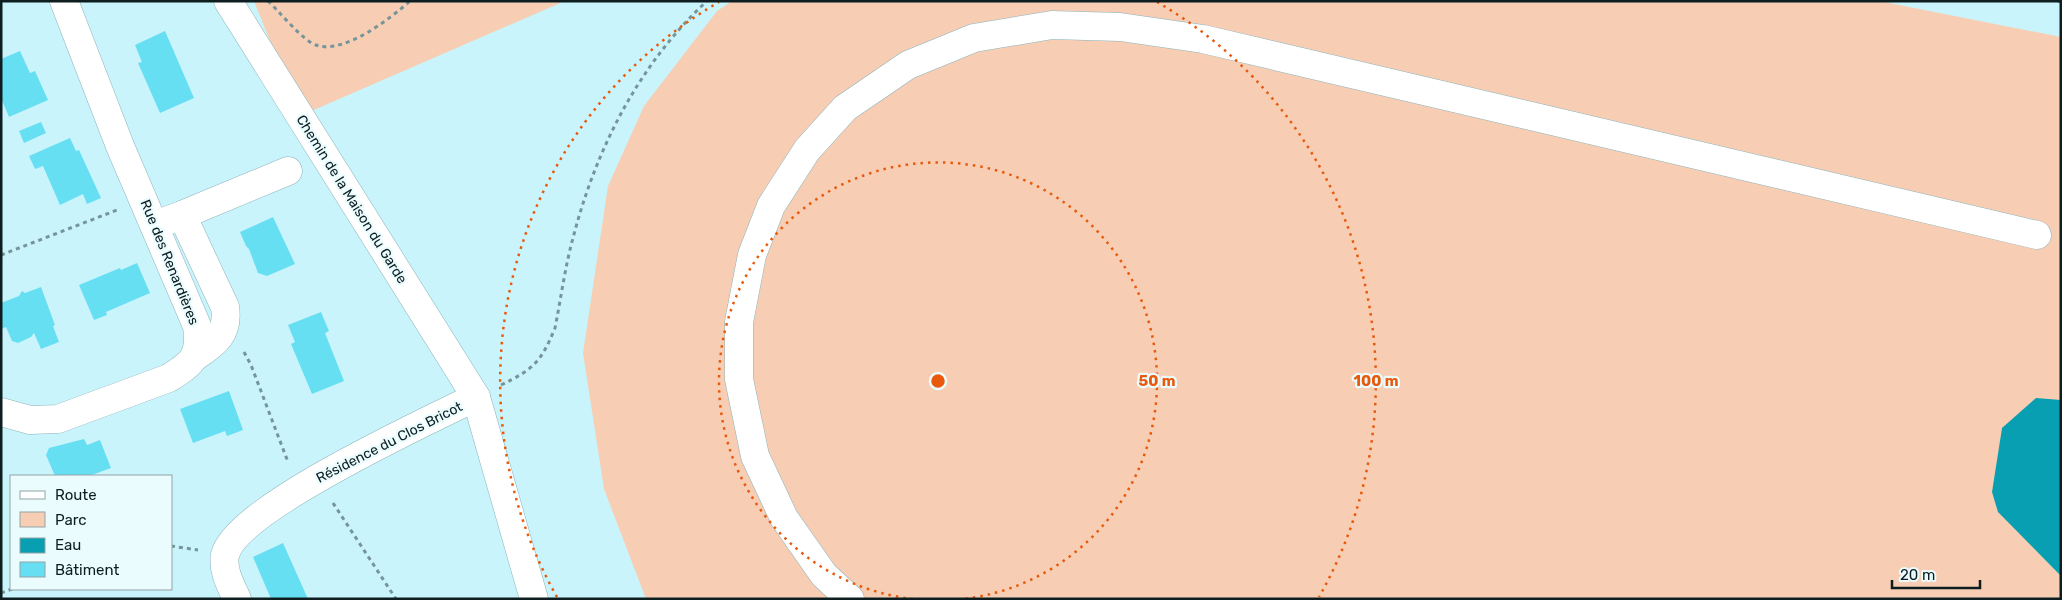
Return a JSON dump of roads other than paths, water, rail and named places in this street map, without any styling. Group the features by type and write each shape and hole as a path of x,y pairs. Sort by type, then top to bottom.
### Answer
{"street":[{"name":"Rue des Renardières","path":"64,1 120,146 197,326 199,341 196,356"},
{"name":"Chemin de la Maison du Garde","path":"228,1 476,397 534,599"},
{"path":"850,599 824,575 784,518 754,456 738,379 739,322 752,255 772,206 807,150 845,108 908,65 974,38 1052,25 1120,27 1203,39 2037,235"},
{"path":"155,225 288,171"},
{"path":"1,412 30,420 58,419 169,378 186,368 196,356 213,345 222,333 227,321 224,307 182,215"},
{"name":"Résidence du Clos Bricot","path":"236,599 227,577 225,556 235,537 256,519 317,478 476,397"}],"water":[{"path":"2036,398 2061,400 2061,576 1998,512 1992,492 2002,428"}]}
